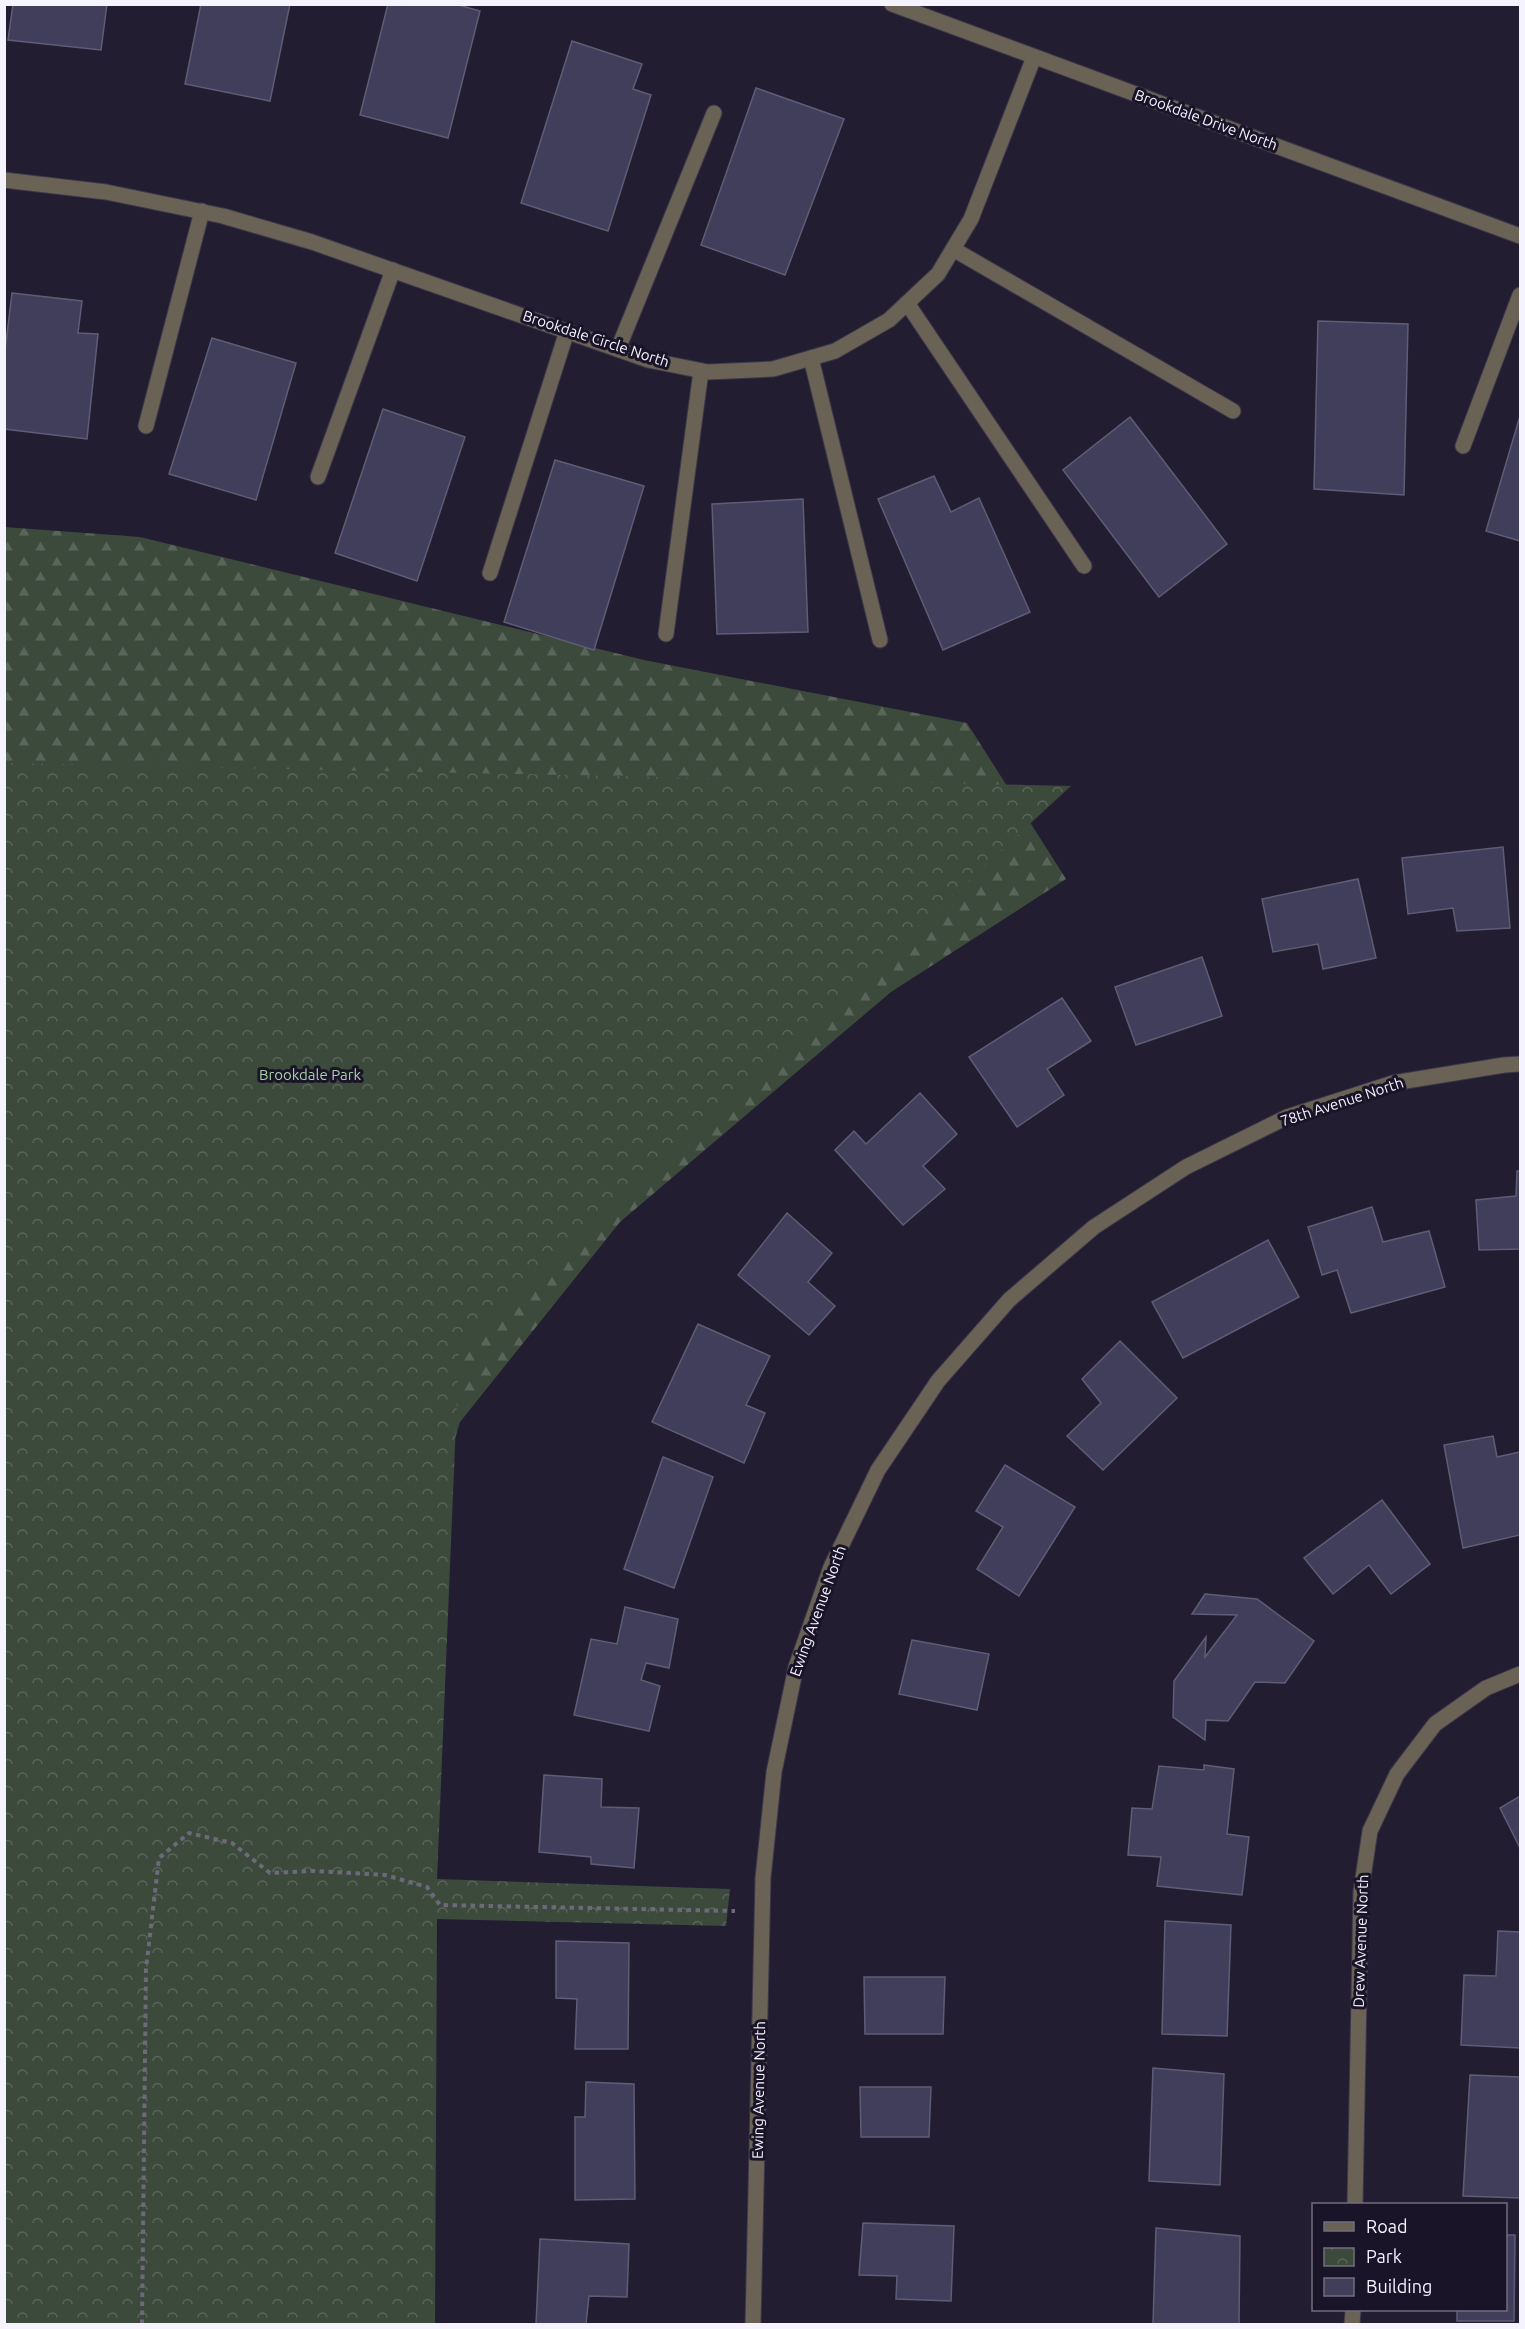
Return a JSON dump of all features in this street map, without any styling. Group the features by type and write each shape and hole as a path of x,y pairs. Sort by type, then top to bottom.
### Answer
{"street":[{"name":"Brookdale Drive North","path":"892,4 1521,236"},
{"name":"Brookdale Circle North","path":"4,180 106,192 202,212 312,242 648,360 708,372 773,369 834,351 889,320 938,274 971,219 1034,57"},
{"path":"618,349 714,113"},
{"path":"146,426 202,212"},
{"path":"953,249 1233,411"},
{"path":"318,477 393,270"},
{"path":"1463,446 1521,295"},
{"path":"907,303 1084,566"},
{"path":"490,573 567,331"},
{"path":"811,358 880,640"},
{"path":"666,634 700,371"},
{"name":"78th Avenue North","path":"1205,1158 1287,1118 1393,1083 1521,1064"},
{"name":"Ewing Avenue North","path":"753,2325 763,1878 774,1772 796,1667 831,1567 878,1470 938,1381 1009,1300 1094,1227 1186,1167 1205,1158"},
{"name":"Drew Avenue North","path":"1355,2203 1361,1891 1370,1831 1397,1774 1435,1724 1486,1688 1521,1674"}],"path":[{"path":"142,2325 146,1969 159,1858 189,1833 232,1843 270,1872 313,1871 385,1875 428,1887 440,1905 763,1912"}],"green space":[{"name":"Brookdale Park","path":"4,527 140,537 644,660 967,723 1066,879 891,992 620,1222 460,1422 371,1716 5,2324"},
{"name":"Brookdale Park","path":"5,763 1071,786 459,1350 437,1879 730,1889 726,1926 437,1919 435,2324 5,2324"}],"building":[{"path":"13,4 107,4 101,50 8,40"},
{"path":"201,4 290,4 270,101 185,84"},
{"path":"388,4 455,4 480,11 448,138 360,115"},
{"path":"572,41 642,64 633,89 651,95 608,231 521,203"},
{"path":"756,88 844,119 785,275 701,245"},
{"path":"12,293 82,301 78,333 98,334 87,439 4,429 4,359"},
{"path":"1318,321 1408,324 1404,495 1314,489"},
{"path":"212,338 296,363 256,500 169,474"},
{"path":"383,409 465,437 417,581 335,553"},
{"path":"1520,416 1520,541 1486,531"},
{"path":"1130,417 1227,544 1159,597 1063,470"},
{"path":"555,460 644,486 594,650 504,622"},
{"path":"934,476 951,512 979,498 1030,612 943,650 878,499"},
{"path":"803,499 808,632 717,634 712,504"},
{"path":"1503,847 1510,928 1457,931 1453,908 1408,914 1402,858"},
{"path":"1358,879 1376,958 1323,969 1318,944 1273,952 1262,899"},
{"path":"1202,957 1222,1016 1136,1045 1115,987"},
{"path":"1062,998 1091,1041 1047,1069 1064,1095 1017,1127 969,1057"},
{"path":"920,1093 957,1134 923,1166 945,1189 903,1225 835,1150 854,1131 866,1144"},
{"path":"1517,1171 1520,1171 1520,1249 1479,1250 1476,1200 1516,1196"},
{"path":"1372,1207 1383,1242 1429,1231 1445,1287 1351,1313 1337,1270 1322,1275 1308,1227"},
{"path":"787,1213 832,1253 808,1282 835,1306 809,1335 738,1275"},
{"path":"1268,1240 1299,1297 1183,1358 1152,1302"},
{"path":"698,1324 770,1356 746,1405 765,1413 744,1463 652,1422"},
{"path":"1120,1341 1177,1398 1103,1470 1067,1436 1101,1403 1082,1379"},
{"path":"1493,1436 1497,1457 1520,1452 1520,1535 1463,1548 1444,1445"},
{"path":"663,1457 713,1477 674,1588 624,1569"},
{"path":"1005,1465 1075,1507 1019,1596 977,1569 1003,1527 976,1511"},
{"path":"1382,1500 1430,1564 1391,1594 1369,1565 1333,1594 1304,1558"},
{"path":"1205,1594 1257,1599 1314,1641 1285,1683 1255,1682 1228,1721 1206,1720 1205,1740 1173,1717 1174,1681 1206,1637 1205,1657 1237,1615 1192,1614"},
{"path":"625,1607 678,1619 669,1668 646,1663 641,1680 660,1686 649,1731 574,1715 591,1639 617,1644"},
{"path":"912,1640 989,1654 977,1710 899,1694"},
{"path":"1204,1765 1234,1769 1227,1834 1249,1837 1242,1895 1157,1886 1161,1857 1128,1855 1132,1808 1152,1809 1159,1766 1204,1770"},
{"path":"544,1775 602,1779 601,1807 639,1808 634,1868 591,1864 591,1857 539,1852"},
{"path":"1520,1796 1520,1848 1500,1808"},
{"path":"1165,1921 1231,1925 1227,2036 1162,2034"},
{"path":"1498,1931 1520,1932 1520,2048 1461,2045 1464,1975 1496,1976"},
{"path":"556,1941 629,1943 628,2049 575,2049 577,1999 556,1998"},
{"path":"864,1977 945,1977 943,2034 865,2034"},
{"path":"1153,2068 1224,2074 1220,2185 1149,2181"},
{"path":"1470,2075 1520,2077 1520,2198 1463,2196"},
{"path":"586,2082 634,2084 635,2199 575,2200 575,2117 585,2117"},
{"path":"860,2087 931,2087 929,2137 861,2137"},
{"path":"863,2223 954,2226 951,2301 896,2299 897,2276 859,2275"},
{"path":"1156,2228 1240,2236 1239,2324 1153,2324"},
{"path":"1507,2235 1515,2235 1514,2321 1457,2321 1457,2311 1507,2311"},
{"path":"540,2239 629,2244 627,2297 589,2296 586,2324 536,2324"}]}
